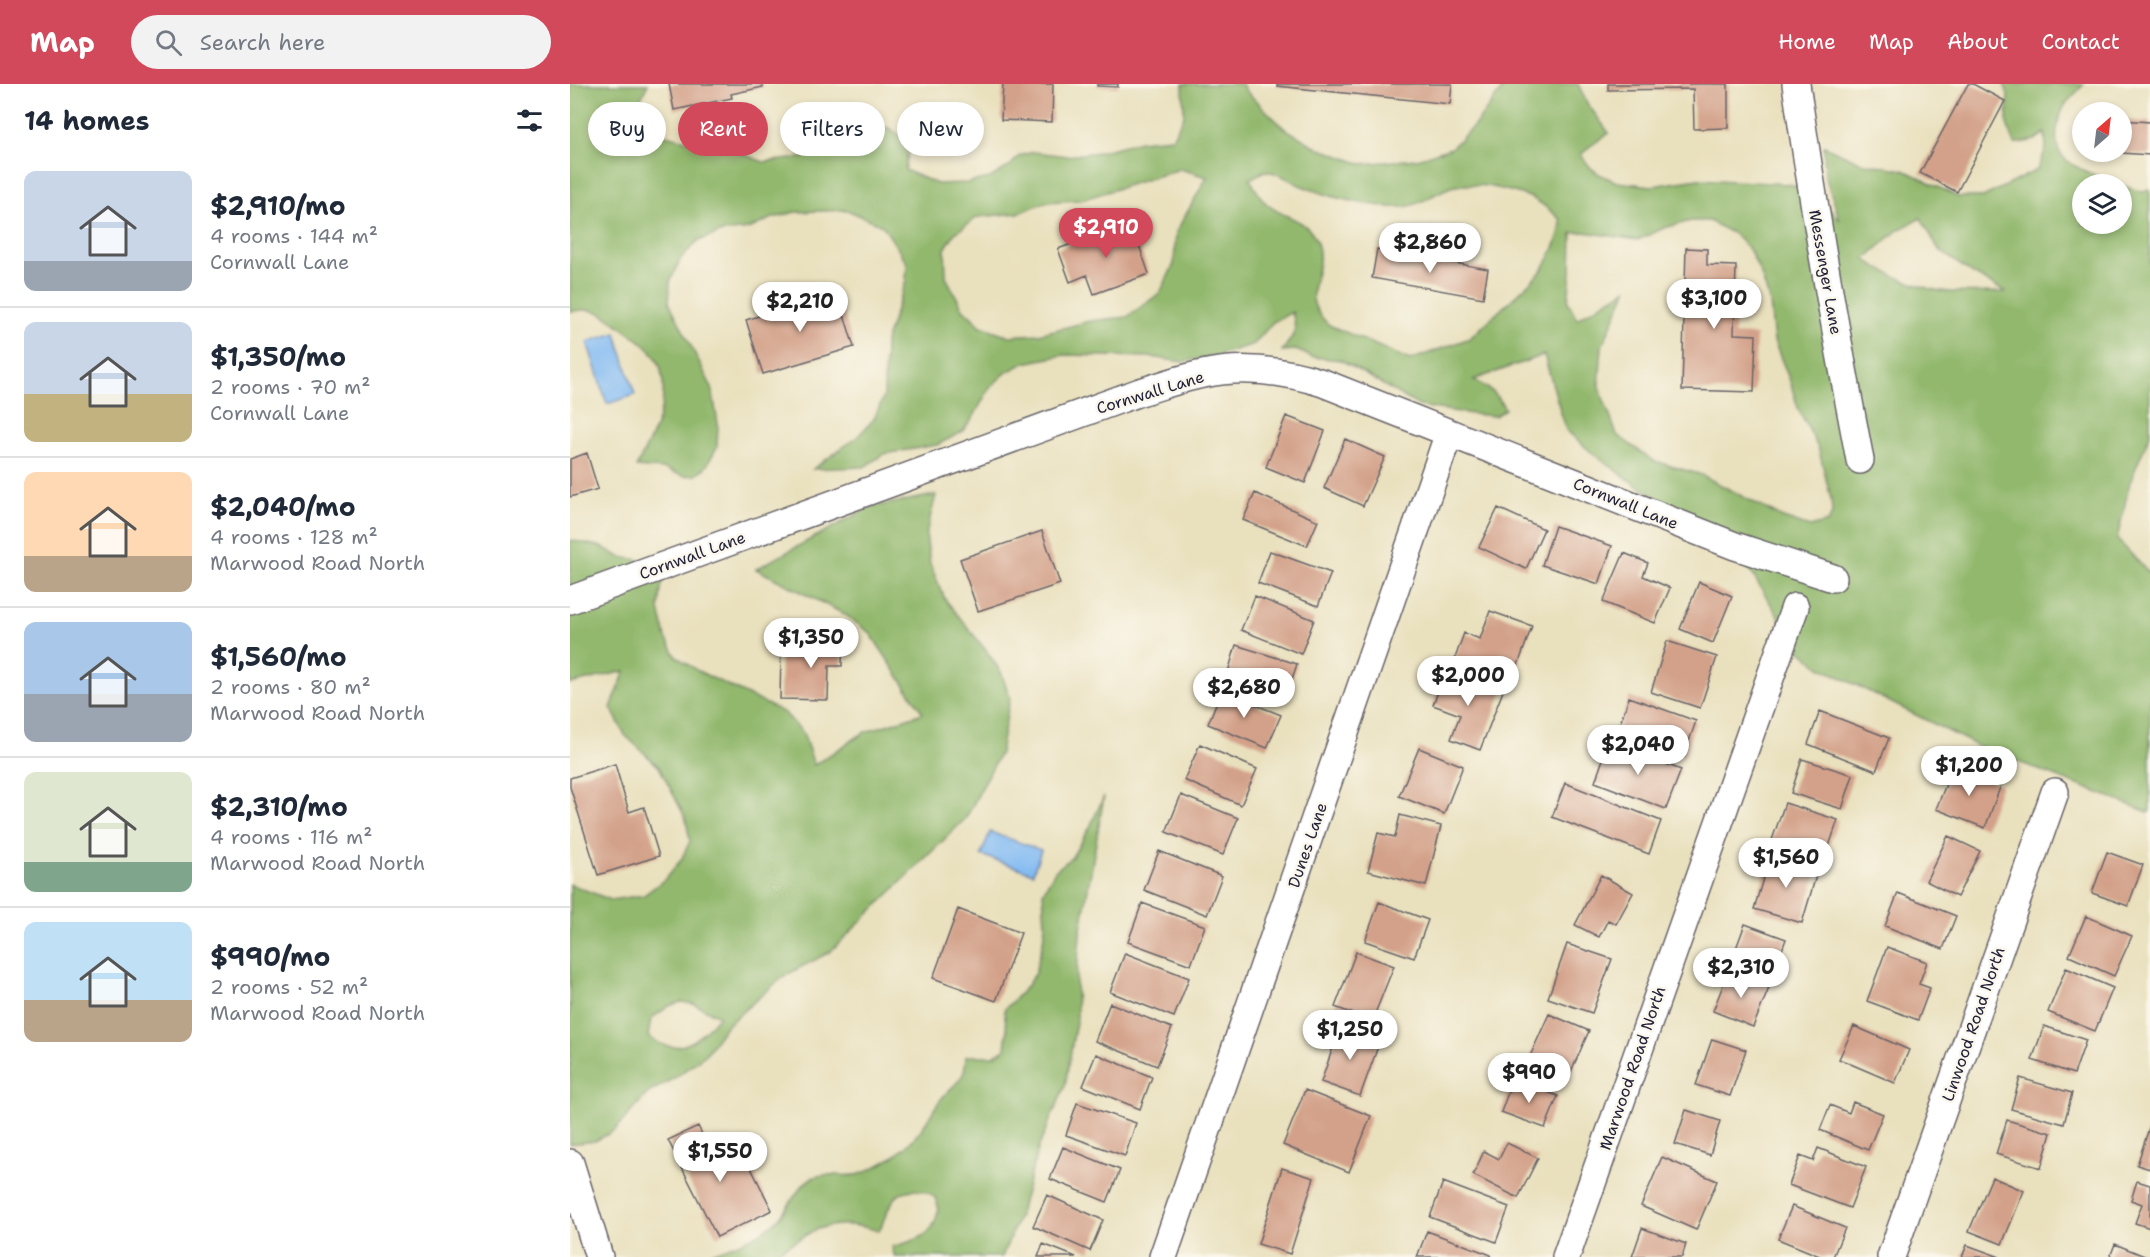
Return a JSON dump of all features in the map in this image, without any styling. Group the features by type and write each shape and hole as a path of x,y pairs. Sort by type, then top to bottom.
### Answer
{"street":[{"name":"Messenger Lane","path":"1796,84 1805,151 1860,460"},
{"name":"Cornwall Lane","path":"570,600 1140,392 1203,374 1229,370 1297,375 1350,392 1735,546 1833,578"},
{"name":"Dunes Lane","path":"1163,1257 1449,433"},
{"name":"Marwood Road North","path":"1566,1257 1795,607"},
{"name":"Linwood Road North","path":"1891,1257 2055,792"},
{"path":"570,1163 599,1257"}],"green space":[{"path":"570,84 648,84 639,102 588,102 588,156 666,156 666,135 678,138 678,156 748,156 764,162 807,156 885,156 885,127 897,133 897,156 907,156 905,170 937,184 967,183 990,178 1010,166 1019,156 1033,152 1067,156 1099,152 1140,141 1172,138 1184,116 1183,84 1242,84 1245,90 1284,128 1318,148 1362,164 1417,159 1451,148 1474,126 1506,84 1578,84 1587,103 1609,133 1581,155 1599,174 1617,182 1652,186 1698,179 1788,184 1811,191 1840,220 1825,175 1824,146 1860,162 1904,170 1958,197 1983,197 2037,170 2046,149 2045,133 2035,140 2015,144 2007,124 2008,94 2004,84 2084,84 2065,105 2056,139 2064,158 2092,174 2072,174 2072,234 2132,234 2132,189 2142,192 2150,190 2150,434 2130,482 2117,539 2150,574 2150,813 1980,747 1820,667 1798,648 1735,546 1636,485 1591,452 1566,430 1544,355 1473,380 1492,391 1505,409 1495,416 1419,406 1341,360 1312,357 1296,350 1282,351 1294,333 1295,324 1292,312 1273,322 1254,344 1215,356 1182,362 1151,357 1064,355 1024,363 1007,372 990,387 962,432 937,445 884,454 864,467 813,469 857,437 874,419 884,396 885,342 906,281 907,263 883,226 847,210 795,212 770,219 749,229 722,232 698,241 681,258 670,282 669,302 712,388 718,424 717,447 706,467 696,475 684,476 664,469 636,467 654,431 662,406 663,380 654,354 638,339 603,315 592,310 570,312","holes":["1180,169 1207,177 1176,232 1174,264 1160,293 1127,317 1090,321 1039,334 1009,336 981,326 963,309 946,277 945,249 954,234 978,217 1018,213 1046,202 1081,200","1264,171 1331,196 1393,207 1416,204 1455,186 1475,185 1498,188 1527,196 1536,201 1561,220 1561,227 1554,248 1539,274 1470,338 1410,360 1329,325 1319,314 1313,294 1319,265 1317,243 1303,224 1275,210 1260,196 1250,179","1921,218 1939,250 1973,274 2006,292 1950,292 1929,289 1894,276 1865,259 1898,230","1691,221 1709,221 1734,234 1749,249 1761,274 1770,303 1774,341 1798,408 1819,450 1831,499 1832,513 1828,522 1810,527 1783,518 1702,475 1654,461 1617,435 1599,387 1602,346 1627,289 1577,319 1568,301 1572,233 1584,232 1638,240 1664,228"]},
{"path":"936,495 926,534 930,564 945,599 1001,672 1010,698 1000,753 966,818 830,952 784,976 726,1026 705,1055 676,1077 648,1093 614,1131 595,1141 570,1144 570,884 611,900 644,895 665,879 681,860 690,841 686,819 659,767 625,735 611,708 625,671 570,684 570,540 602,547 620,557 667,564 659,609 666,638 676,656 698,671 785,713 803,733 814,765 865,732 923,713 870,633 844,614 756,569 870,507","holes":["681,1002 694,1004 719,1016 695,1039 678,1047 659,1043 648,1036 651,1019 669,1006"]},
{"path":"1104,796 1080,935 1076,982 1077,1016 1065,1086 1039,1146 1019,1216 1002,1257 895,1257 892,1247 923,1236 930,1230 937,1217 938,1207 935,1198 923,1191 913,1190 896,1197 879,1231 853,1225 828,1226 761,1256 701,1257 768,1228 781,1216 810,1179 823,1175 860,1174 898,1153 920,1131 940,1101 962,1076 966,1056 993,1056 1005,1049 1007,1031 1004,1010 1027,986 1035,973 1043,942 1045,925 1043,892 1055,871 1072,857 1090,827"}],"water":[{"path":"616,333 635,395 607,404 587,342"},
{"path":"990,832 1041,850 1033,873 981,855"}],"building":[{"path":"669,84 762,84 763,87 731,94 732,98 713,102 678,102 678,109 674,110"},
{"path":"1003,84 1053,84 1052,122 1001,120"},
{"path":"1097,84 1118,84 1118,87 1097,86"},
{"path":"1277,84 1452,84 1450,104 1277,86"},
{"path":"1608,84 1728,84 1728,128 1694,129 1693,89 1608,90"},
{"path":"1968,84 1973,84 2005,101 1957,192 1920,173"},
{"path":"2132,121 2150,122 2150,155 2132,154"},
{"path":"1131,222 1149,274 1094,294 1087,275 1070,282 1058,249"},
{"path":"1686,248 1707,249 1707,265 1736,266 1734,334 1756,335 1754,392 1682,390"},
{"path":"1377,249 1488,269 1483,298 1372,278"},
{"path":"837,292 854,347 763,374 746,320"},
{"path":"1286,416 1325,431 1305,483 1266,467"},
{"path":"1345,439 1385,457 1363,506 1324,488"},
{"path":"587,453 598,489 570,497 570,459"},
{"path":"1255,493 1318,521 1307,546 1243,520"},
{"path":"1498,508 1544,529 1526,569 1479,547"},
{"path":"1555,526 1612,546 1599,584 1542,565"},
{"path":"1042,531 1060,584 978,611 960,559"},
{"path":"1270,551 1331,573 1318,606 1258,583"},
{"path":"1624,553 1648,563 1643,576 1670,588 1655,623 1603,602"},
{"path":"1699,582 1732,596 1713,643 1680,629"},
{"path":"1255,596 1314,620 1301,654 1241,630"},
{"path":"1490,611 1532,626 1512,682 1454,661 1464,633 1480,639"},
{"path":"815,634 843,635 842,666 829,666 828,700 780,699 781,652 814,653"},
{"path":"1667,641 1717,657 1700,708 1651,692"},
{"path":"1236,645 1297,664 1286,698 1226,679"},
{"path":"1446,670 1503,691 1480,750 1451,739 1460,715 1433,705"},
{"path":"1221,691 1281,715 1267,748 1208,724"},
{"path":"1629,697 1696,721 1684,756 1617,732"},
{"path":"1820,711 1889,738 1876,771 1808,744"},
{"path":"1609,742 1681,770 1666,809 1595,782"},
{"path":"1200,744 1257,769 1241,805 1184,780"},
{"path":"1419,748 1463,766 1444,814 1399,796"},
{"path":"1802,759 1853,775 1842,809 1791,793"},
{"path":"615,764 629,812 644,807 659,856 598,875 570,787 570,778"},
{"path":"1953,767 2001,785 1985,828 1936,809"},
{"path":"1565,783 1661,821 1649,854 1552,817"},
{"path":"1181,795 1238,818 1223,855 1166,832"},
{"path":"1785,803 1838,820 1825,858 1772,840"},
{"path":"1400,815 1441,826 1426,886 1368,871 1378,833 1395,837"},
{"path":"1948,836 1980,851 1957,897 1926,881"},
{"path":"1159,851 1222,876 1207,915 1144,890"},
{"path":"2107,852 2143,865 2128,906 2092,893"},
{"path":"1770,855 1818,869 1802,923 1754,909"},
{"path":"1601,875 1633,893 1616,924 1608,920 1599,937 1575,925"},
{"path":"1898,893 1956,916 1943,949 1885,926"},
{"path":"1379,902 1428,920 1414,958 1365,941"},
{"path":"1142,903 1205,926 1191,965 1128,942"},
{"path":"958,909 1021,933 996,1001 933,978"},
{"path":"2086,916 2132,936 2114,976 2069,956"},
{"path":"1745,924 1786,939 1772,978 1731,962"},
{"path":"1567,944 1612,959 1592,1013 1548,998"},
{"path":"1887,947 1927,962 1919,984 1930,988 1918,1020 1867,1001"},
{"path":"1356,952 1394,966 1372,1021 1335,1007"},
{"path":"1125,953 1189,978 1174,1017 1110,992"},
{"path":"2066,968 2113,988 2095,1031 2048,1012"},
{"path":"1728,972 1769,988 1753,1027 1713,1011"},
{"path":"1110,1003 1172,1028 1157,1066 1095,1041"},
{"path":"1549,1014 1589,1031 1566,1083 1526,1065"},
{"path":"1854,1026 1909,1050 1895,1083 1839,1059"},
{"path":"2044,1026 2086,1040 2074,1074 2032,1060"},
{"path":"1340,1027 1380,1041 1360,1096 1321,1082"},
{"path":"1712,1039 1746,1050 1730,1096 1696,1085"},
{"path":"1096,1054 1152,1077 1140,1109 1083,1086"},
{"path":"2020,1078 2072,1093 2064,1124 2011,1109"},
{"path":"1513,1079 1558,1096 1545,1128 1501,1112"},
{"path":"1305,1090 1371,1116 1349,1172 1283,1145"},
{"path":"1853,1102 1883,1114 1868,1150 1820,1130 1830,1105 1849,1113"},
{"path":"1077,1103 1136,1123 1125,1156 1066,1135"},
{"path":"1686,1110 1720,1121 1710,1155 1675,1144"},
{"path":"2007,1120 2051,1133 2041,1168 1996,1154"},
{"path":"2150,1125 2150,1169 2137,1165"},
{"path":"698,1126 717,1165 743,1152 772,1210 717,1237 668,1140"},
{"path":"1507,1143 1538,1158 1518,1198 1473,1175 1484,1151 1499,1159"},
{"path":"1063,1147 1120,1170 1107,1202 1050,1179"},
{"path":"1818,1148 1866,1167 1850,1208 1789,1185 1800,1156 1813,1161"},
{"path":"1662,1157 1717,1181 1696,1230 1641,1206"},
{"path":"1282,1168 1314,1178 1290,1254 1258,1244"},
{"path":"1992,1177 2024,1191 2002,1244 1969,1231"},
{"path":"2137,1181 2150,1185 2150,1228 2135,1223 2142,1204 2131,1200"},
{"path":"1443,1182 1509,1207 1496,1242 1430,1217"},
{"path":"1047,1195 1103,1220 1090,1251 1033,1226"},
{"path":"1792,1206 1845,1228 1833,1257 1822,1257 1778,1239"},
{"path":"1642,1228 1686,1244 1682,1257 1632,1257"},
{"path":"1427,1231 1491,1255 1491,1257 1417,1257"},
{"path":"1043,1244 1076,1257 1038,1257"},
{"path":"2115,1244 2147,1257 2110,1257"},
{"path":"1967,1245 2000,1257 1962,1257"}]}
